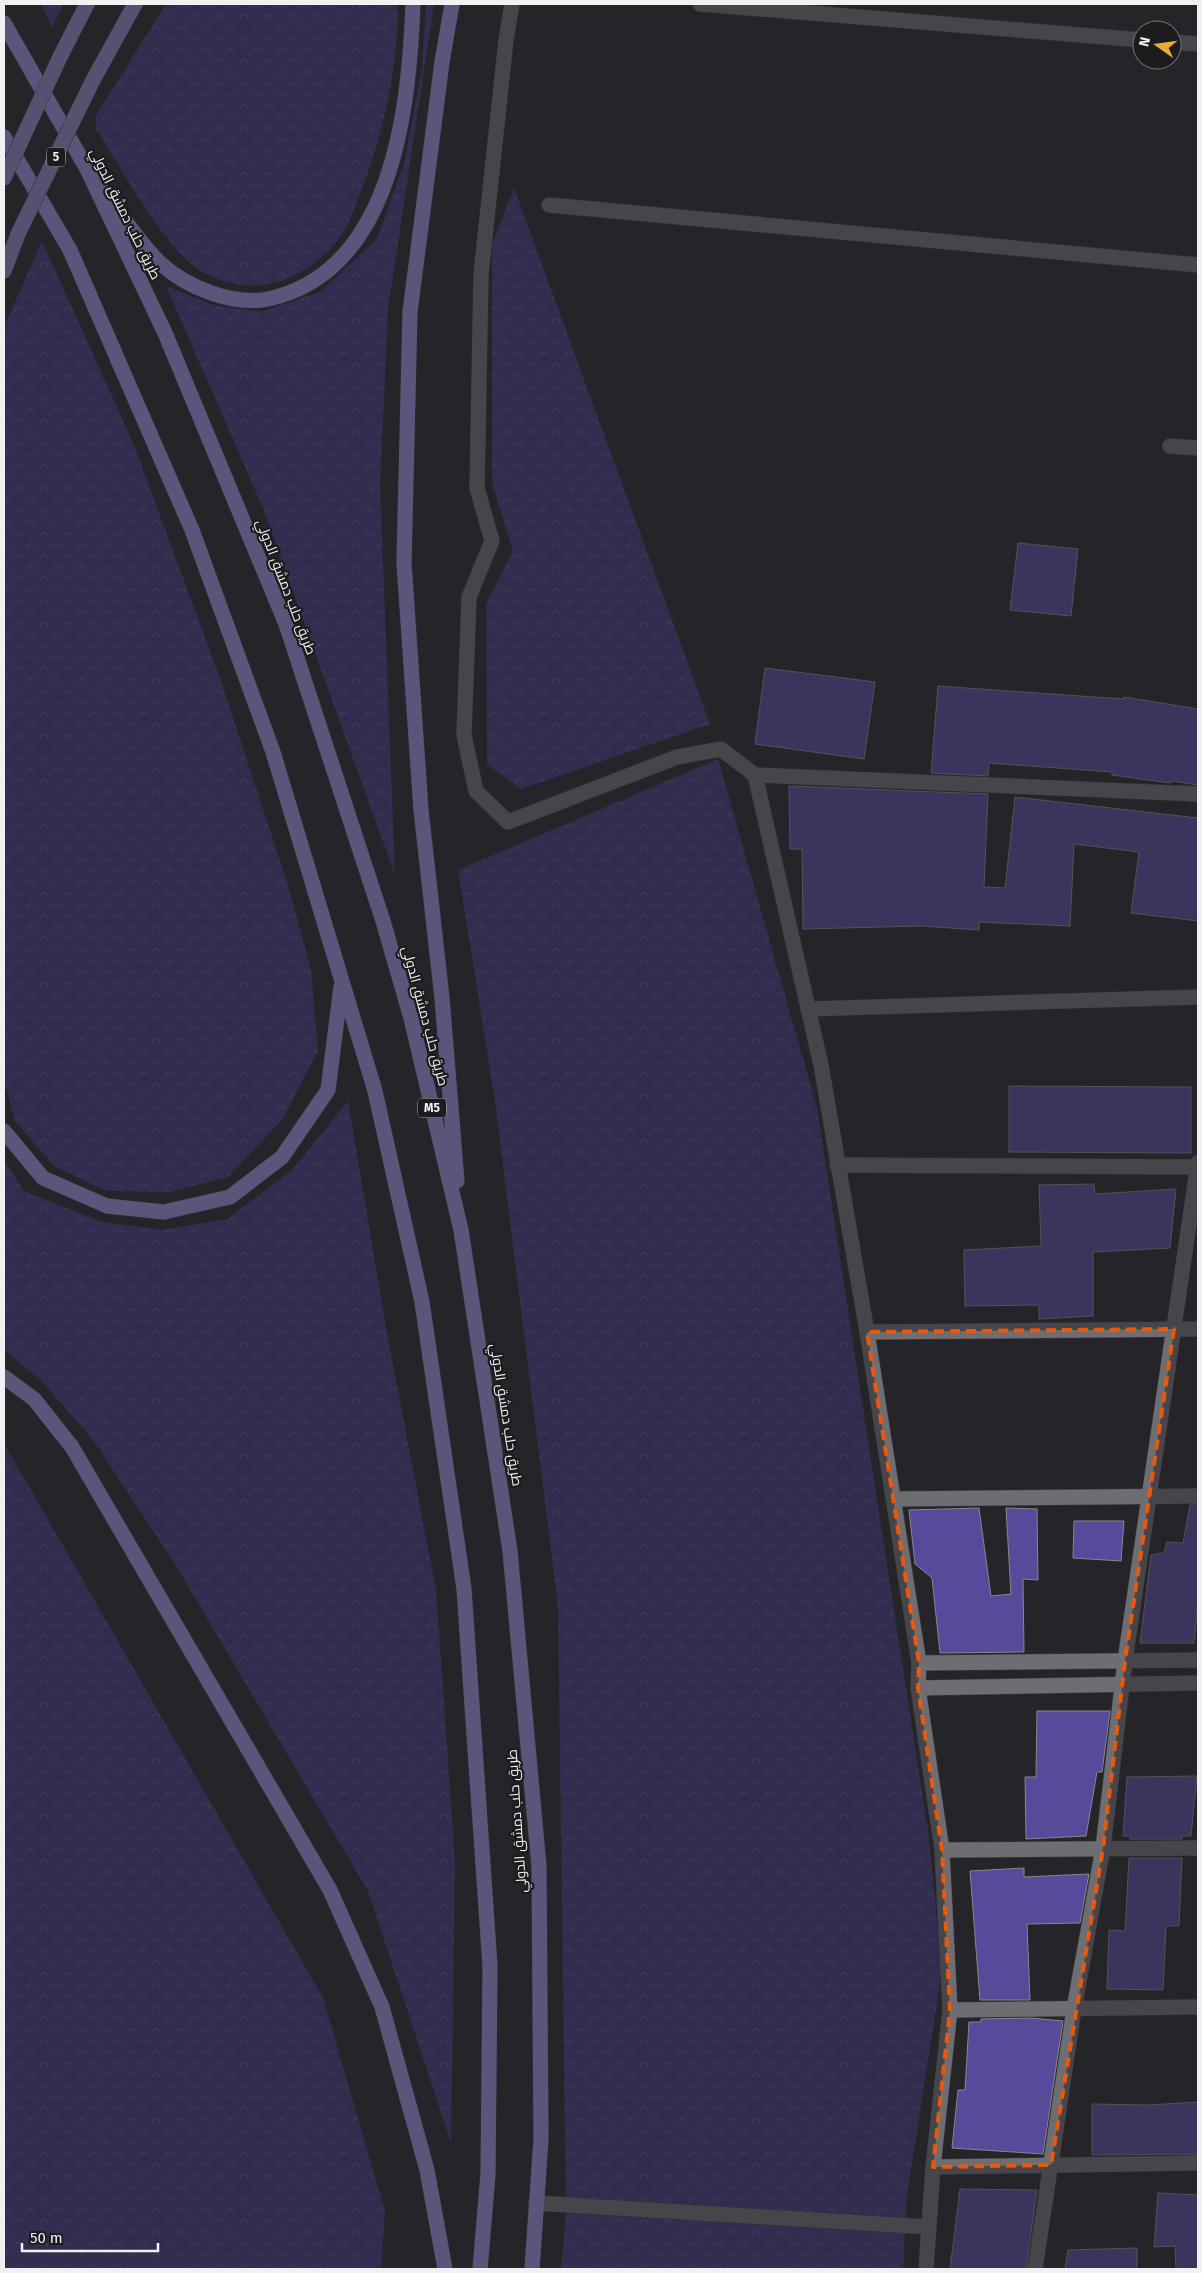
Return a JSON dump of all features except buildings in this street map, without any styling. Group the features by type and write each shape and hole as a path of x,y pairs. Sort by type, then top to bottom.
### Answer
{"highway":[{"path":"4,178 60,57 87,4"},
{"name":"5","path":"4,271 18,234 93,80 135,4"},
{"path":"87,169 160,263 185,282 238,300 258,301 283,295 309,285 332,268 353,246 370,216 384,185 402,120 409,72 413,4"},
{"path":"452,4 442,62 410,312 404,563 421,810 442,998 461,1230"},
{"name":"طريق حلب دمشق الدولي","path":"4,23 87,169 164,334 286,624 383,921 408,1009 461,1230 510,1551 539,1866 541,2139 532,2269"},
{"path":"4,138 70,250 192,530 273,752 375,1091 422,1302 464,1589 490,1966 488,2174 480,2269"},
{"path":"4,1131 43,1178 107,1206 164,1212 230,1197 282,1157 328,1090 342,980"},
{"path":"4,1377 34,1398 72,1447 330,1890 382,2007 427,2170 445,2269"}],"street":[{"path":"512,4 506,40 481,274 477,488 492,541 469,597 464,735 476,791 508,822 677,757 721,749 755,775 1198,794"},
{"path":"700,4 1132,39"},
{"path":"1182,43 1198,44"},
{"path":"549,205 1198,265"},
{"path":"1170,446 1198,448"},
{"path":"755,775 821,1065 867,1332 893,1499 918,1663 918,1688 942,1850 950,2010 933,2167 926,2269"},
{"path":"808,1009 1198,997"},
{"path":"1035,2269 1074,2009 1103,1848 1124,1683 1125,1661 1198,1163"},
{"path":"837,1165 1198,1167"},
{"path":"867,1332 1198,1329"},
{"path":"893,1499 1198,1496"},
{"path":"918,1663 1198,1660"},
{"path":"918,1688 1198,1683"},
{"path":"942,1850 1198,1848"},
{"path":"950,2010 1198,2007"},
{"path":"933,2167 1198,2163"},
{"path":"536,2203 929,2227"}],"highlighted area":[{"path":"1174,1329 1125,1661 1103,1848 1051,2165 933,2167 950,2010 942,1850 918,1688 919,1663 867,1332"}],"green space":[{"path":"41,4 64,4 52,27"},
{"path":"166,4 398,4 392,78 382,128 367,176 349,223 339,239 324,255 306,269 287,279 267,284 236,284 198,269 171,243 157,224 96,129 95,117"},
{"path":"426,4 434,4 388,309 380,486 395,875 263,508 166,286 213,305 261,312 320,292 377,239 404,164 422,69"},
{"path":"514,188 710,724 521,789 487,764 486,604 513,551 492,483 492,245"},
{"path":"42,241 134,445 220,678 286,879 311,969 318,1051 282,1120 228,1177 170,1192 107,1191 55,1167 15,1121 4,1080 4,327"},
{"path":"718,759 817,1108 929,1838 942,1971 907,2195 903,2269 561,2269 566,2213 558,1607 495,1101 458,870"},
{"path":"348,1101 387,1333 436,1590 455,1861 451,2143 368,1891 178,1569 94,1441 40,1379 4,1350 4,1159 24,1191 102,1222 163,1230 227,1219 291,1171"},
{"path":"4,1443 323,1998 385,2211 381,2269 4,2269"}]}
